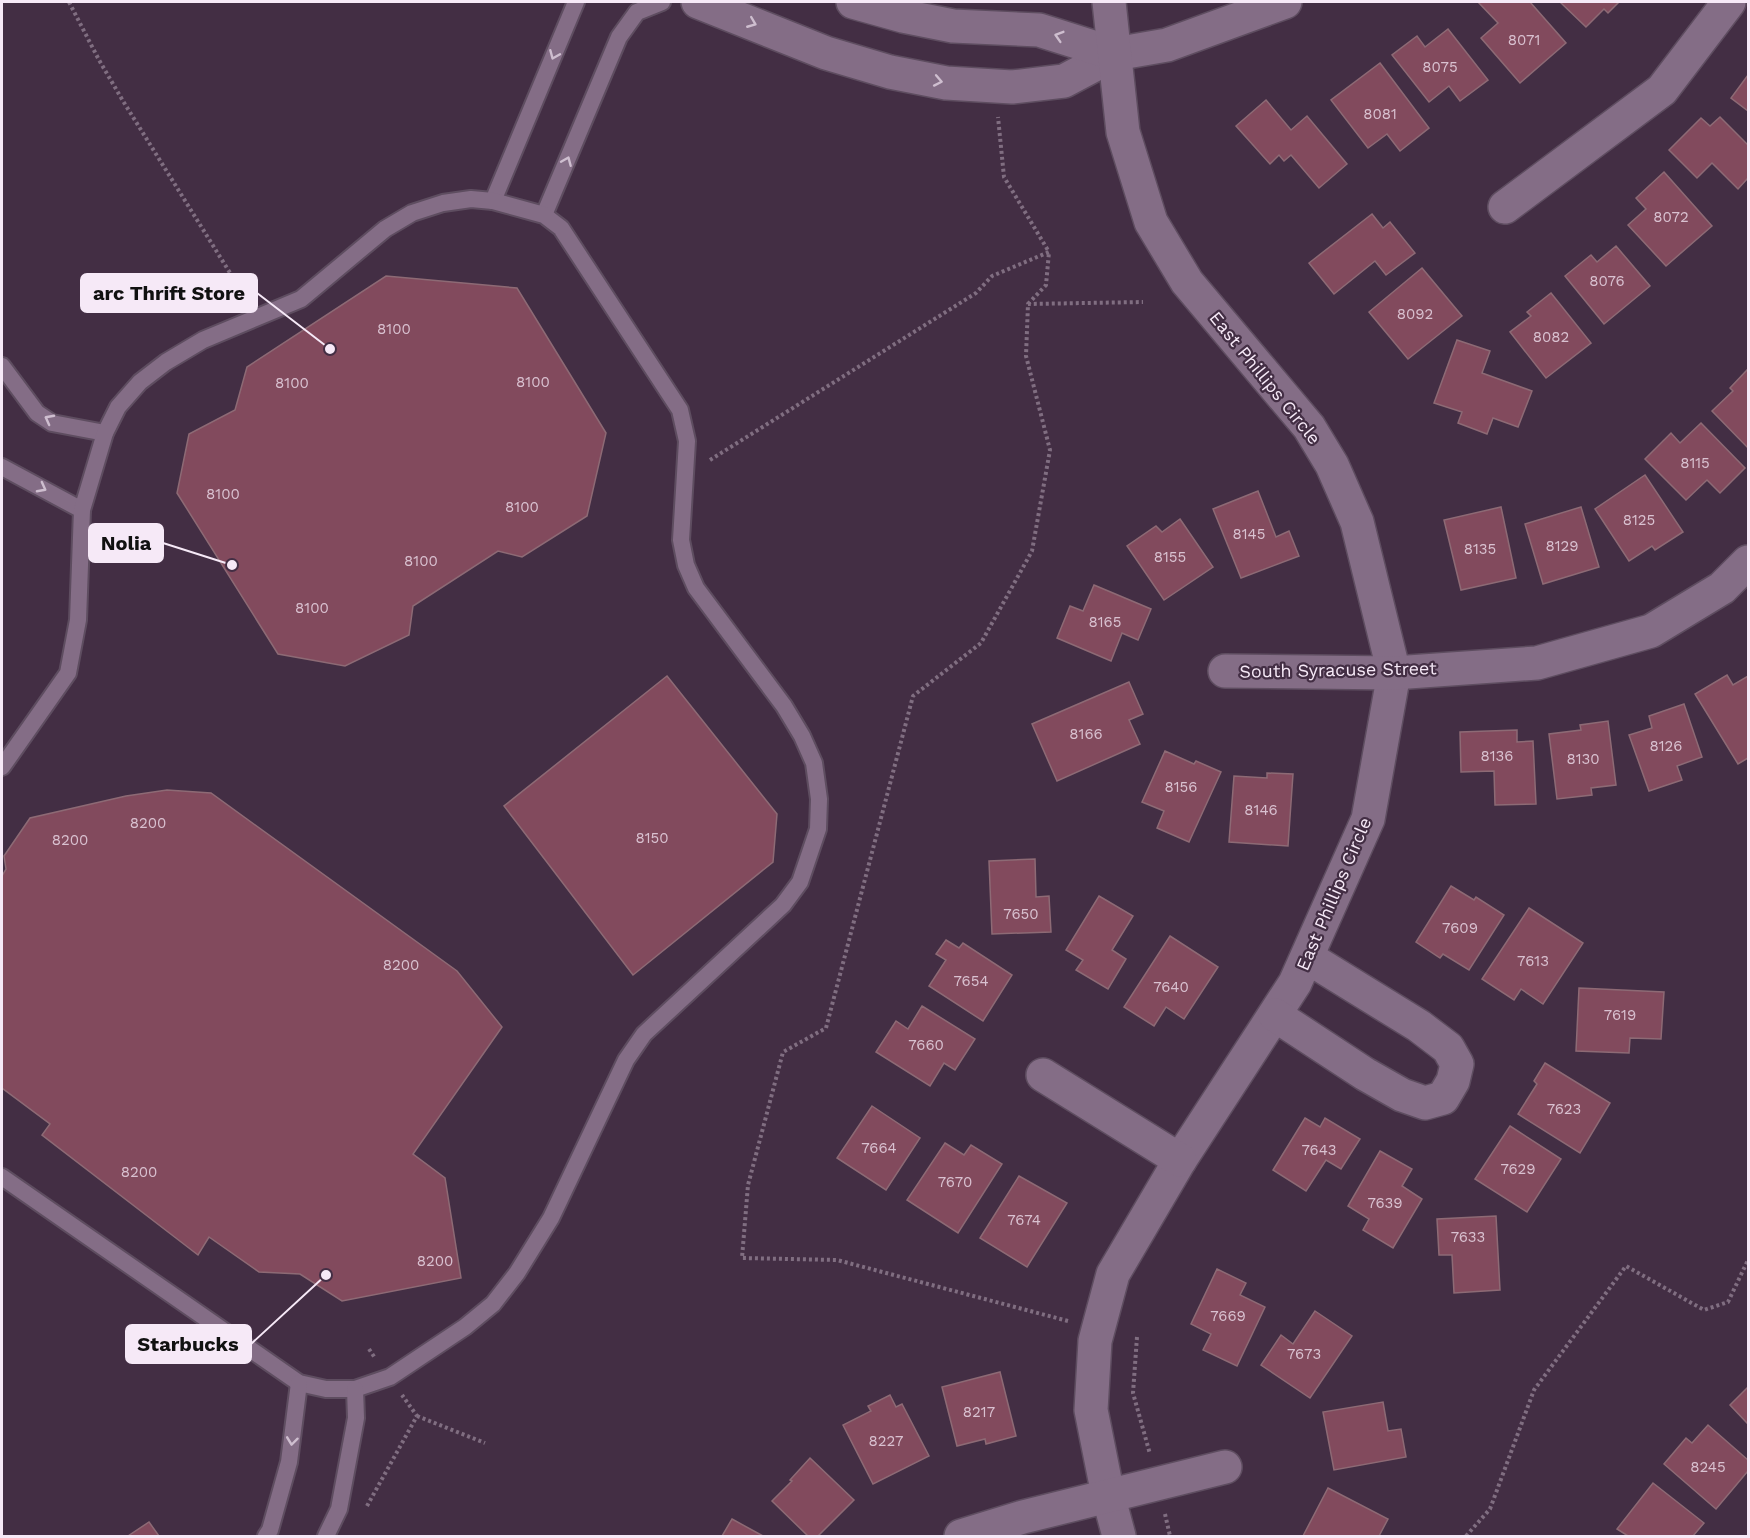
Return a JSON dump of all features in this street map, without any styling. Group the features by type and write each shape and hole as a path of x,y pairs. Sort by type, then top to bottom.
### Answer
{"street":[{"path":"698,2 825,53 890,72 946,83 1012,87 1064,81 1115,54 1167,45 1285,2"},
{"path":"853,2 903,16 953,26 1039,30 1115,54"},
{"name":"East Phillips Circle","path":"1108,2 1123,132 1151,222 1187,282 1309,427 1332,465 1358,522 1394,673 1368,819 1295,983 1180,1161 1113,1274 1095,1341 1090,1410 1119,1536"},
{"path":"1505,207 1662,90 1729,2"},
{"name":"South Syracuse Street","path":"1225,671 1394,673 1537,663 1651,631 1722,588 1749,561"},
{"path":"1275,1015 1365,1074 1402,1095 1425,1103 1443,1098 1453,1081 1457,1064 1448,1048 1419,1026 1307,957"},
{"path":"1043,1075 1180,1161"},
{"path":"961,1536 1023,1517 1225,1467"}],"lane":[{"path":"493,201 576,2"},
{"path":"544,215 619,37 637,12 662,2"},
{"path":"2,766 68,672 78,620 82,510 105,433 118,407 140,382 166,362 203,340 301,299 386,229 412,213 443,203 471,199 493,201 544,215 561,228 680,410 687,441 681,540 686,565 696,588 784,706 802,736 814,763 819,799 818,829 800,882 783,905 644,1034 626,1060 551,1218 517,1273 493,1304 465,1327 390,1377 355,1389 326,1389 299,1383 2,1177"},
{"path":"2,366 37,413 52,423 105,433"},
{"path":"2,467 82,510"},
{"path":"266,1536 270,1530 289,1462 299,1383"},
{"path":"326,1536 339,1509 356,1418 355,1389"}],"path":[{"path":"69,2 123,101 257,318"},
{"path":"995,86 1004,177 1049,252 1046,285 1028,304 1026,356 1050,450 1032,551 981,643 913,696 826,1028 783,1053 748,1185 742,1258 837,1260 1072,1322"},
{"path":"685,476 976,292 992,276 1049,252"},
{"path":"1028,304 1143,302"},
{"path":"1466,1536 1490,1509 1534,1390 1626,1266 1704,1310 1728,1302 1749,1260"},
{"path":"1137,1337 1133,1393 1170,1536"},
{"path":"369,1349 417,1416 485,1443"},
{"path":"364,1510 417,1416"}],"building":[{"path":"1478,2 1530,2 1566,43 1520,83 1481,38 1498,23"},
{"path":"1560,2 1619,2 1608,13 1604,9 1586,27"},
{"path":"1448,29 1488,80 1460,101 1449,86 1429,102 1392,55 1417,36 1425,47"},
{"path":"1380,63 1429,128 1400,151 1387,134 1368,148 1331,100"},
{"path":"1748,75 1748,111 1731,98"},
{"path":"1266,100 1291,130 1307,116 1347,164 1319,188 1291,155 1284,161 1279,155 1270,164 1236,126"},
{"path":"1720,117 1748,145 1748,178 1738,189 1712,163 1697,178 1669,150 1701,118 1710,126"},
{"path":"1664,172 1712,226 1666,266 1628,225 1646,209 1636,198"},
{"path":"1372,214 1383,228 1390,222 1415,253 1386,275 1375,261 1334,294 1309,263"},
{"path":"1616,246 1650,286 1604,324 1565,276 1591,255 1597,262"},
{"path":"1422,268 1462,316 1408,359 1369,312"},
{"path":"386,276 517,288 606,433 587,516 522,557 498,551 413,606 409,635 345,666 278,654 177,493 189,434 235,410 247,367"},
{"path":"1551,293 1591,343 1546,378 1510,332 1531,316 1527,312"},
{"path":"1457,340 1490,351 1482,373 1532,391 1518,427 1493,418 1487,434 1458,423 1462,412 1434,403"},
{"path":"1748,369 1748,448 1712,411 1733,391 1730,388"},
{"path":"1701,423 1745,468 1720,493 1707,480 1686,500 1645,459 1671,433 1680,443"},
{"path":"1645,475 1683,532 1655,550 1652,546 1629,561 1595,509"},
{"path":"1258,491 1276,537 1289,531 1299,556 1241,578 1213,509"},
{"path":"1501,507 1516,578 1461,590 1444,520"},
{"path":"1581,507 1599,567 1543,584 1525,524"},
{"path":"1180,519 1213,567 1164,600 1127,546 1156,526 1162,532"},
{"path":"1094,585 1151,609 1138,640 1122,633 1111,661 1057,638 1070,606 1083,611"},
{"path":"1727,675 1733,685 1748,676 1748,758 1738,764 1695,694"},
{"path":"667,676 777,814 773,862 633,975 504,806"},
{"path":"1129,682 1143,714 1129,720 1140,744 1057,781 1032,724"},
{"path":"1684,704 1702,757 1677,766 1682,780 1649,791 1629,735 1652,728 1649,716"},
{"path":"1608,721 1616,785 1591,788 1592,795 1557,799 1549,734 1581,730 1580,725"},
{"path":"1517,730 1517,742 1533,741 1536,804 1495,805 1494,771 1461,772 1460,732"},
{"path":"1165,751 1194,764 1196,761 1221,772 1189,842 1157,828 1164,811 1142,802"},
{"path":"1267,773 1293,774 1288,846 1229,842 1234,776 1267,778"},
{"path":"167,790 211,793 457,971 502,1027 413,1154 445,1178 461,1278 342,1301 300,1274 259,1272 209,1237 198,1255 42,1135 50,1124 2,1088 2,876 6,869 4,856 30,818 126,796"},
{"path":"1035,859 1036,897 1049,896 1051,932 992,934 989,861"},
{"path":"1451,886 1474,900 1476,897 1504,915 1469,970 1443,954 1440,958 1416,942"},
{"path":"1099,896 1133,916 1112,950 1126,959 1108,989 1076,970 1083,960 1066,950"},
{"path":"1529,908 1583,943 1543,1004 1521,989 1514,1000 1482,979"},
{"path":"1170,936 1218,967 1184,1019 1166,1007 1154,1026 1124,1007"},
{"path":"946,940 959,948 963,943 1012,975 983,1021 929,986 946,960 936,954"},
{"path":"1579,988 1664,992 1661,1039 1630,1038 1629,1053 1576,1051"},
{"path":"922,1006 975,1039 955,1070 944,1063 930,1086 876,1052 896,1021 908,1029"},
{"path":"1545,1063 1610,1103 1580,1153 1518,1114 1537,1084 1534,1081"},
{"path":"872,1106 920,1138 886,1190 837,1158"},
{"path":"1305,1118 1320,1127 1325,1118 1360,1139 1341,1169 1326,1160 1306,1191 1273,1170"},
{"path":"1510,1126 1561,1159 1527,1212 1475,1179"},
{"path":"945,1143 964,1155 971,1145 1002,1164 958,1233 907,1200"},
{"path":"1380,1151 1412,1169 1402,1186 1422,1199 1393,1248 1363,1230 1369,1219 1348,1206"},
{"path":"1019,1176 1067,1203 1027,1267 980,1238"},
{"path":"1496,1216 1500,1290 1454,1293 1452,1255 1439,1255 1437,1219"},
{"path":"1217,1269 1246,1283 1240,1295 1265,1307 1237,1366 1203,1350 1211,1334 1191,1324"},
{"path":"1315,1311 1352,1336 1310,1398 1261,1365 1281,1335 1293,1344"},
{"path":"1000,1372 1016,1436 986,1444 985,1439 957,1446 942,1387"},
{"path":"1748,1387 1748,1424 1730,1405"},
{"path":"890,1395 896,1407 902,1404 929,1456 873,1484 843,1425 871,1411 868,1406"},
{"path":"1383,1402 1388,1431 1401,1429 1406,1457 1334,1470 1323,1412"},
{"path":"1708,1425 1748,1460 1748,1471 1716,1509 1664,1464 1686,1438 1692,1443"},
{"path":"810,1458 854,1500 818,1536 808,1536 772,1501"},
{"path":"1653,1483 1704,1523 1693,1536 1628,1536 1617,1529"},
{"path":"1328,1488 1388,1519 1379,1536 1303,1536"},
{"path":"732,1519 763,1536 722,1536"},
{"path":"149,1522 159,1536 128,1536"}],"place":[{"name":"arc Thrift Store","path":"330,349"},
{"name":"Nolia","path":"232,565"},
{"name":"Starbucks","path":"326,1275"}]}
